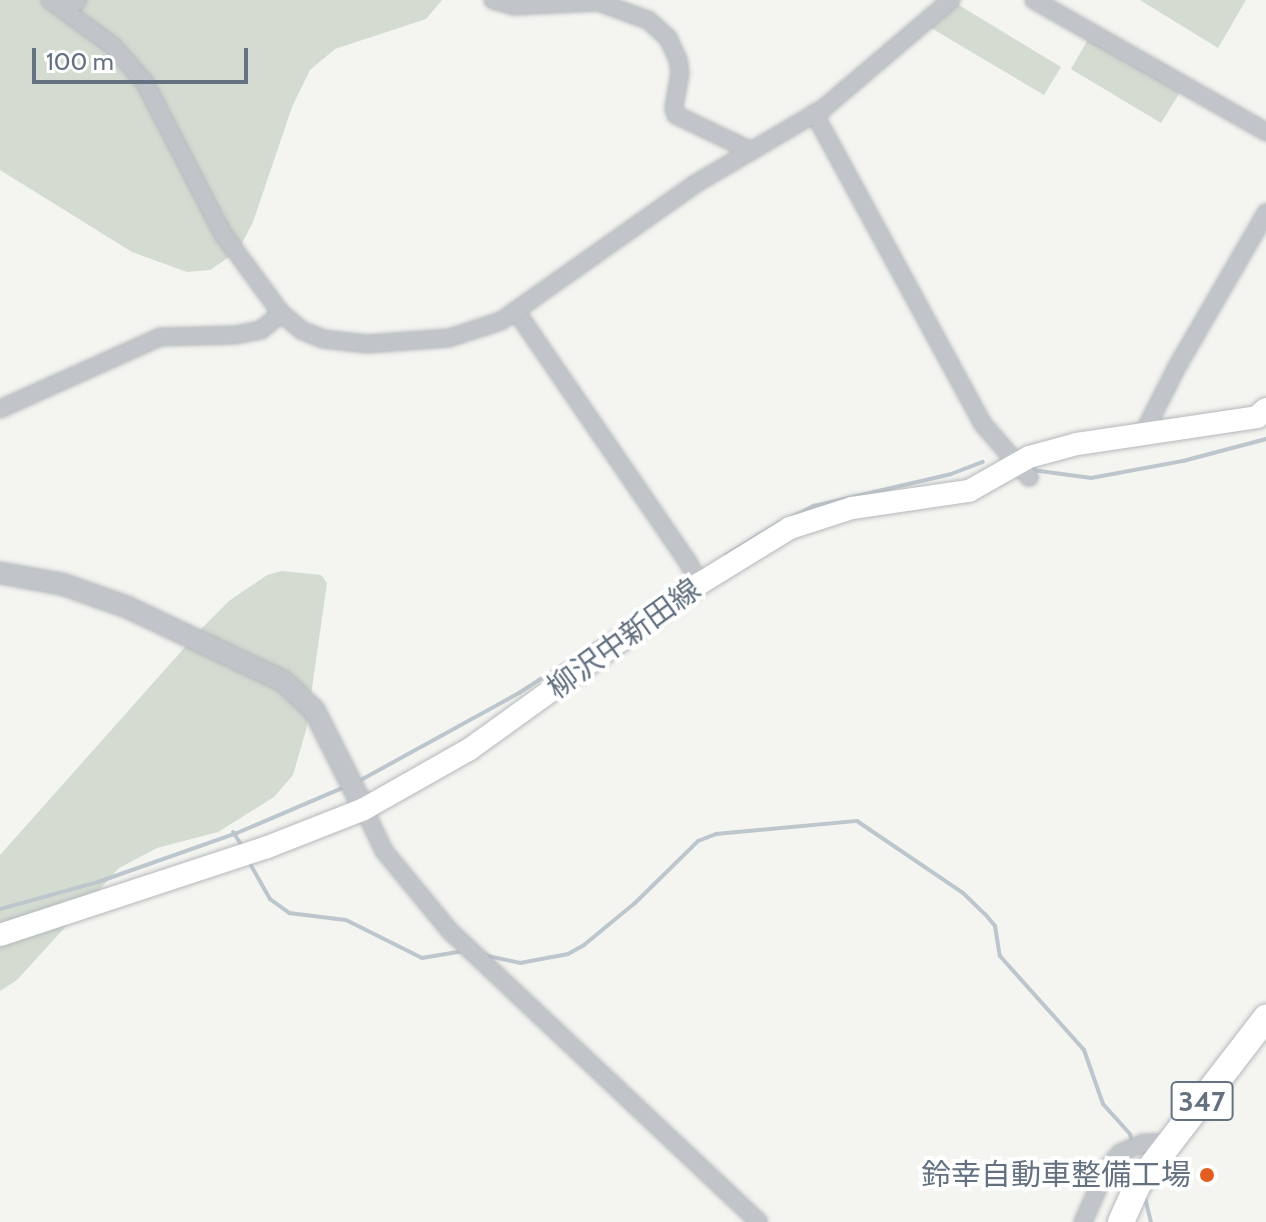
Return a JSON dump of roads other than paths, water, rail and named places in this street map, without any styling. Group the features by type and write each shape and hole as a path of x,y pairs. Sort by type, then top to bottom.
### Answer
{"highway":[{"name":"347","path":"1121,1222 1157,1142 1266,1018"}],"main road":[{"name":"柳沢中新田線","path":"0,935 265,848 470,749 699,584 790,528 852,508 969,491 1077,444 1257,417 1266,409"}],"street":[{"path":"50,0 73,4 145,83 223,234 281,313 301,330 323,339 367,344 449,338 501,321 682,193 814,113 951,0"},
{"path":"493,0 514,6 598,2 648,20 668,38 678,59 680,73 674,108 676,115 751,151"},
{"path":"1034,0 1266,132"},
{"path":"814,113 982,423 1024,469"},
{"path":"1143,434 1178,365 1266,213"},
{"path":"516,311 689,564 699,584"},
{"path":"0,409 160,337 248,333 261,330 281,313"},
{"path":"0,573 62,584 127,607 283,681 314,710 384,851 450,931 759,1222"},
{"path":"1083,1222 1107,1168 1120,1153 1157,1142"}],"waterway":[{"path":"1032,470 1091,478 1183,461 1266,439"},
{"path":"792,517 814,506 951,474 983,462"},
{"path":"726,555 780,522"},
{"path":"359,781 519,693 630,621"},
{"path":"0,909 98,882 237,833 347,786"},
{"path":"483,955 520,963 568,954 584,945 635,903 698,841 716,834 857,821 963,893 985,914 995,926 1000,956 1084,1050 1103,1104 1130,1134 1132,1143"},
{"path":"233,832 242,846"},
{"path":"249,862 270,899 289,913 346,920 422,958 463,951"},
{"path":"1144,1194 1151,1222"}],"place":[{"name":"鈴幸自動車整備工場","path":"1207,1175"}]}
